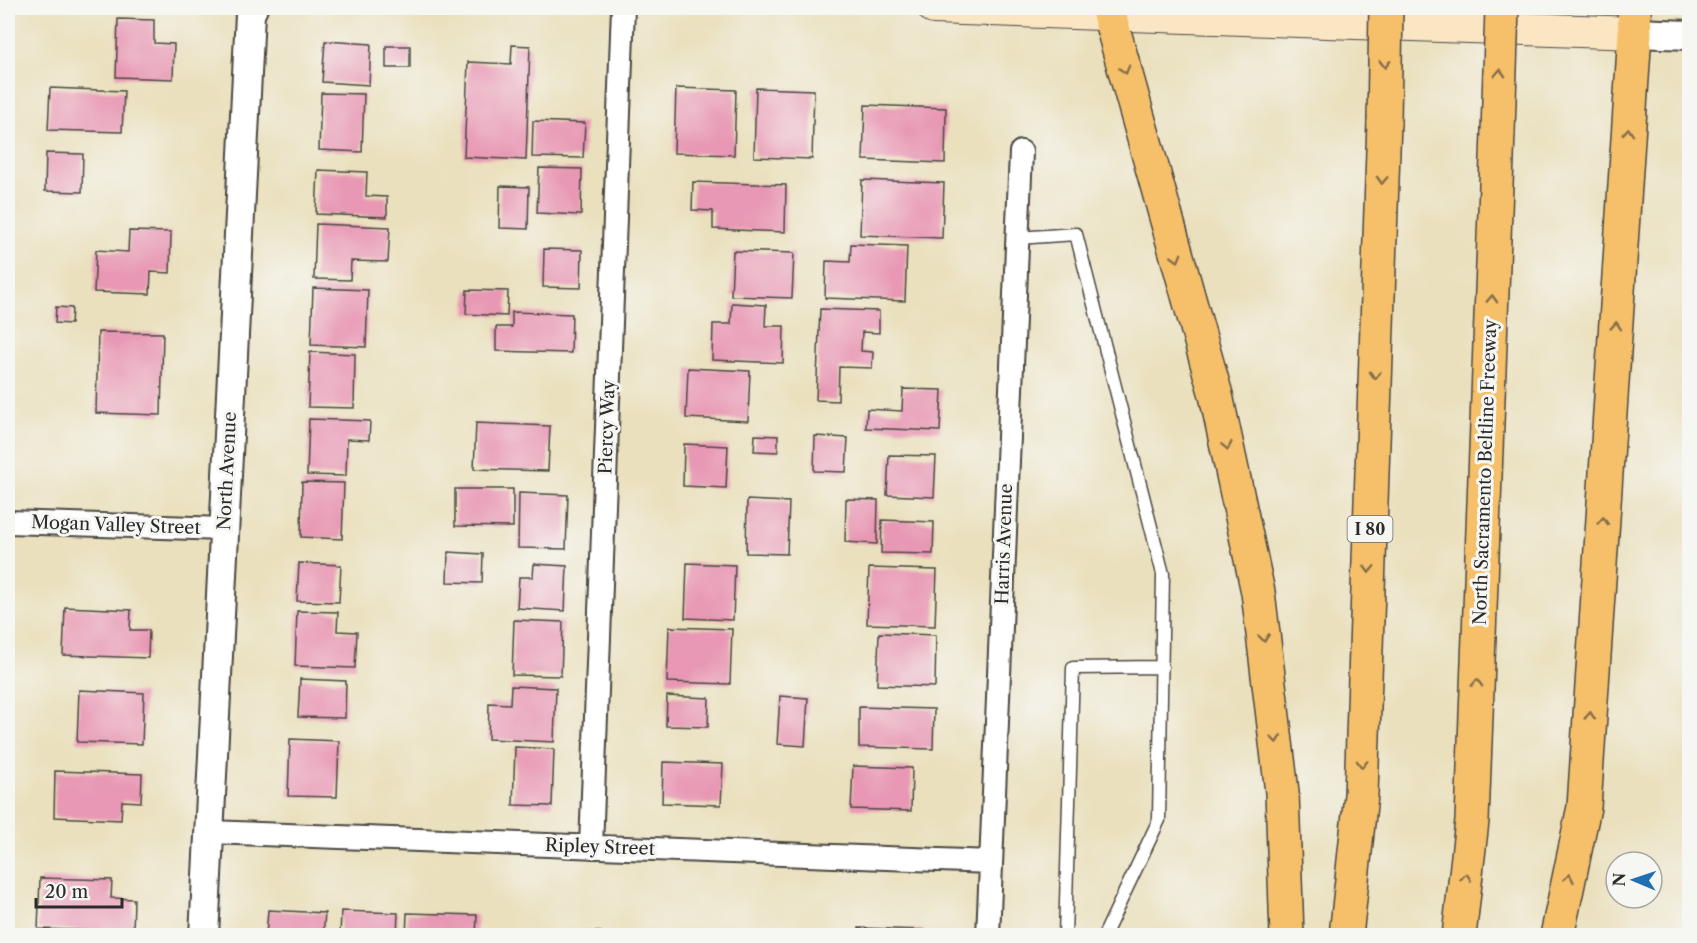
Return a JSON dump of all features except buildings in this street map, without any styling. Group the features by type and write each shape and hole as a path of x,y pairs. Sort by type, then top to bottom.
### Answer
{"highway":[{"name":"I 80","path":"1346,936 1361,795 1386,8"},
{"name":"North Sacramento Beltline Freeway","path":"1459,936 1472,821 1502,8"},
{"path":"1110,11 1216,395 1258,592 1282,792 1287,936"},
{"path":"1557,936 1584,807 1635,20"}],"main road":[{"path":"936,8 1635,20"}],"street":[{"name":"North Avenue","path":"204,936 250,14 253,8"},
{"name":"Piercy Way","path":"591,847 623,8"},
{"path":"1635,20 1689,35"},
{"name":"Harris Avenue","path":"988,936 1021,152"},
{"name":"Mogan Valley Street","path":"8,522 224,529"},
{"name":"Ripley Street","path":"209,832 991,862"}],"lane":[{"path":"1017,238 1076,234 1163,574 1159,820 1104,936"},
{"path":"1065,936 1073,668 1162,667"}]}
